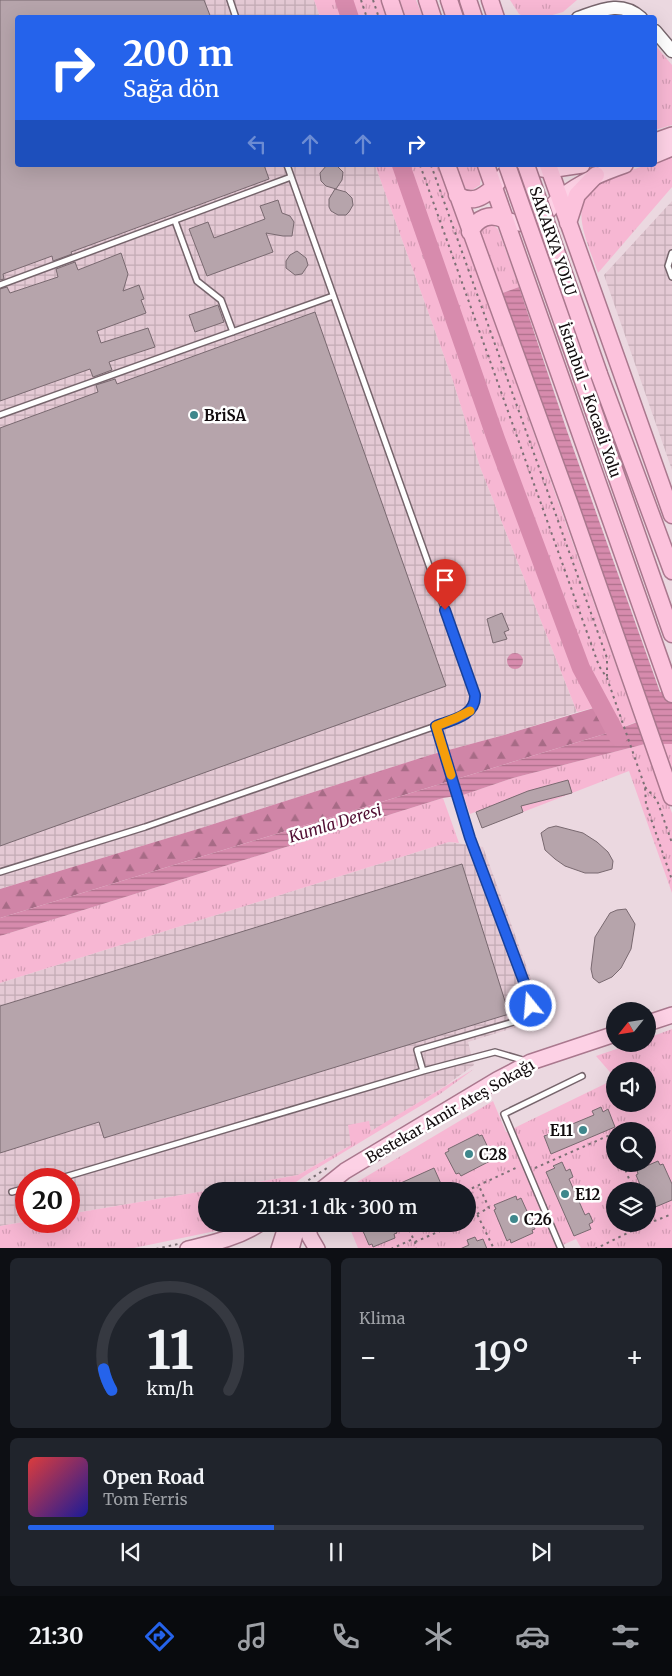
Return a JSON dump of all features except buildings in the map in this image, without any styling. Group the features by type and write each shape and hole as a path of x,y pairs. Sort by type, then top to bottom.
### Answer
{"highway":[{"path":"390,0 395,15"},
{"path":"427,0 433,15"},
{"path":"468,0 473,15"},
{"path":"490,0 496,15"},
{"path":"447,167 566,496 672,797"},
{"path":"487,167 671,692"},
{"name":"İstanbul - Kocaeli Yolu","path":"508,167 672,634"},
{"name":"SAKARYA YOLU","path":"527,167 672,571"},
{"path":"548,167 669,508 672,523"},
{"path":"568,223 577,195 596,175"},
{"path":"457,195 463,199 479,199 494,187"},
{"path":"470,232 474,224 484,217 497,216 505,220"},
{"path":"519,261 530,245 544,239 557,237 566,240 576,247"},
{"path":"614,527 672,640"}],"main road":[{"path":"657,140 672,135"},
{"path":"657,154 672,148"},
{"path":"494,187 505,174 520,167"},
{"path":"505,220 522,224 535,222 544,216 559,198 596,175 619,167"},
{"path":"656,1020 672,1014"},
{"name":"Bestekar Amir Ateş Sokağı","path":"329,1182 497,1080 532,1062 606,1037"},
{"path":"188,1248 226,1240 245,1232"},
{"path":"280,1248 285,1232"},
{"path":"291,1248 296,1232"},
{"path":"308,1232 317,1248"}],"street":[{"path":"587,15 612,7 622,7 638,15"},
{"path":"657,33 672,51"}],"lane":[{"path":"230,0 235,15"},
{"path":"0,872 145,828 436,726 466,714 472,709 475,702 475,695 288,167"},
{"path":"0,285 291,178"},
{"path":"175,221 197,282 222,300 233,332"},
{"path":"672,253 668,266 672,277"},
{"path":"0,415 333,296"},
{"path":"423,1071 417,1050 517,1021 524,1018 531,1006 530,998 465,823 436,726"},
{"path":"80,1172 423,1071 495,1052 532,1062"},
{"path":"561,1248 504,1114 582,1076"}],"path":[{"path":"361,0 366,15"},
{"path":"372,0 378,15"},
{"path":"421,167 598,666 607,678 618,709 645,787 646,804 672,880"},
{"path":"432,167 607,658 607,678"},
{"path":"645,787 657,800 672,843"},
{"path":"528,1171 606,1137"},
{"path":"584,1140 586,1146"},
{"path":"562,1149 564,1155"},
{"path":"494,1248 478,1214 489,1208 478,1185 525,1164"},
{"path":"656,1220 672,1214"},
{"path":"410,1232 416,1248"},
{"path":"415,1242 438,1232"},
{"path":"595,1248 628,1232"},
{"path":"391,1248 413,1239"}],"shaded area":[{"name":"BriSA","path":"0,0 314,0 319,15 15,15 15,167 376,167 452,378 480,467 577,712 504,735 430,755 201,828 0,889"},
{"path":"672,201 672,470 604,275"},
{"path":"449,842 483,847 541,1006 523,1025 468,1042 474,1065 445,1086 351,1145 298,1175 257,1182 198,1182 198,1192 80,1212 80,1168 15,1168 15,1223 0,1226 0,983"}],"green space":[{"path":"314,0 381,0 386,15 319,15"},
{"path":"395,0 416,0 422,15 400,15"},
{"path":"510,0 577,0 563,12 552,15 519,14"},
{"path":"657,47 672,65 672,125 657,129"},
{"path":"672,157 672,187 598,273 583,229 581,215 583,203 589,192 600,182 641,167 657,167 657,161"},
{"path":"376,167 440,167 636,722 611,732 606,718 597,707 577,712 480,467 452,378"},
{"path":"455,167 477,167 481,175 480,185 472,190 464,188"},
{"path":"487,225 493,225 498,229 519,287 500,294 479,232"},
{"path":"597,707 606,718 611,732 0,918 0,889 201,828 430,755"},
{"path":"645,744 672,813 672,893 629,771 523,812 517,796 470,814 463,795 513,778"},
{"path":"658,744 672,744 672,781"},
{"path":"443,798 459,843 449,842 0,983 0,936"},
{"path":"672,1029 672,1248 581,1248 576,1239 556,1248 358,1248 351,1232 476,1232 476,1182 357,1182 493,1101 506,1132 606,1083 606,1112 656,1112 656,1062 606,1062 606,1068 596,1056 608,1052 656,1052 656,1035"},
{"path":"474,1069 440,1094 296,1182 257,1182 298,1175 351,1145 348,1125 369,1121 371,1131"},
{"path":"478,1185 489,1208 476,1214 476,1186"},
{"path":"198,1192 198,1232 211,1232 134,1248 0,1248 0,1226 15,1223 15,1233 80,1233 80,1212"}],"water":[{"name":"Kumla Deresi","path":"519,287 567,431 660,692 672,689 672,744 645,744 513,778 463,795 443,798 0,936 0,918 611,732 653,716 500,294"},
{"path":"515,653 521,655 523,661 521,667 515,669 509,667 507,661 509,655"}],"waterway":[{"path":"344,0 349,15"},
{"path":"402,167 496,439 581,668 618,737"}],"slow traffic":[{"path":"451,775 436,726 470,711"}],"place":[{"name":"BriSA","path":"194,415"},
{"name":"E11","path":"583,1130"},
{"name":"C28","path":"469,1154"},
{"name":"E12","path":"565,1194"},
{"name":"C26","path":"514,1219"}],"route":[{"path":"445,610 475,695 475,702 472,709 466,714 436,726 470,838 530,998 531,1006"}]}
